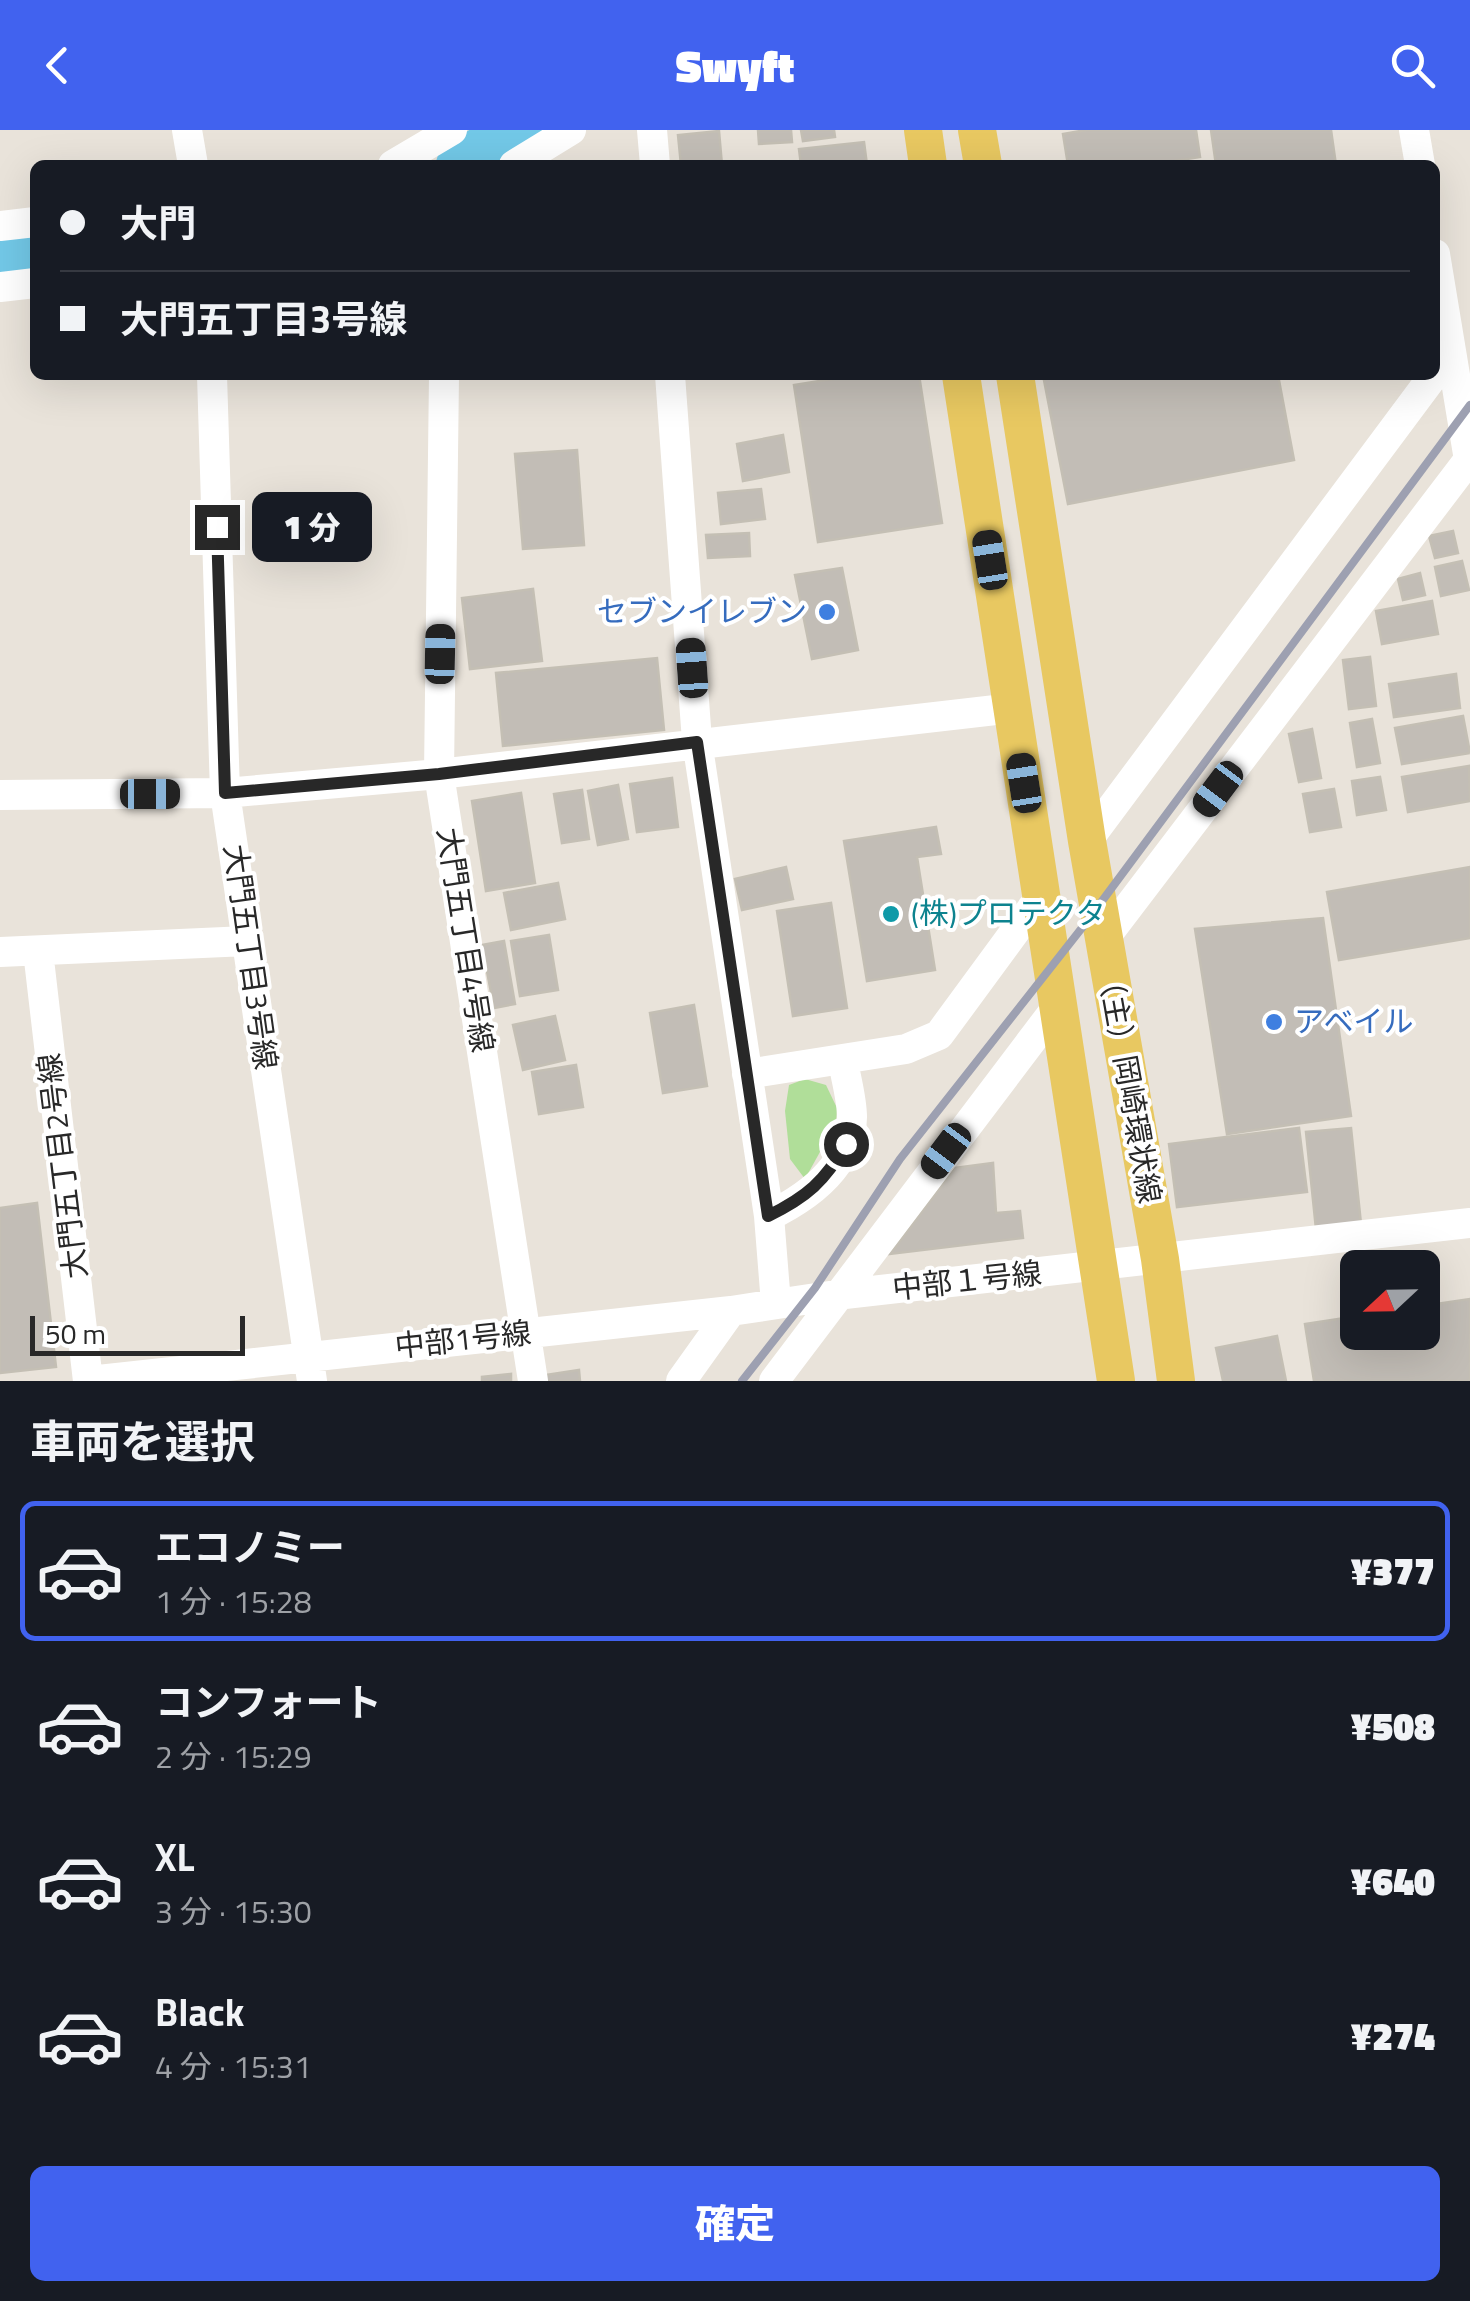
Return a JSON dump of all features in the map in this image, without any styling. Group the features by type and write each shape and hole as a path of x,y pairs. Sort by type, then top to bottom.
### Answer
{"main road":[{"path":"922,130 927,160"},
{"path":"977,130 982,160"},
{"name":"（主）岡崎環状線","path":"962,380 1116,1381"},
{"name":"（主）岡崎環状線","path":"1016,380 1087,841 1160,1260 1176,1381"}],"street":[{"path":"187,130 191,160"},
{"path":"522,160 572,130"},
{"path":"652,130 655,160"},
{"path":"1414,130 1419,160"},
{"path":"400,160 437,134"},
{"path":"0,226 30,223"},
{"path":"0,287 30,284"},
{"path":"1104,939 1470,461 1440,367 1470,327"},
{"name":"大門五丁目3号線","path":"212,380 225,793 311,1369"},
{"name":"大門五丁目4号線","path":"444,380 439,774 533,1381"},
{"path":"670,380 697,742 768,1216 776,1304"},
{"path":"1087,841 1430,380"},
{"path":"0,794 225,793 439,774 1013,708"},
{"path":"747,1074 906,1049 939,1036 1041,896"},
{"path":"0,952 246,940"},
{"name":"大門五丁目2号線","path":"38,951 89,1381"},
{"path":"785,1374 836,1295 1057,1007"},
{"path":"768,1216 797,1202 828,1176 846,1144 852,1117 843,1061"},
{"name":"中部１号線","path":"836,1295 1470,1223"},
{"name":"中部1号線","path":"89,1381 311,1369 526,1333 731,1311 836,1295"},
{"path":"681,1381 731,1311"}],"green space":[{"path":"805,1079 826,1085 837,1108 836,1123 805,1179 790,1159 785,1111 789,1085"}],"building":[{"path":"758,130 791,130 792,142 759,144"},
{"path":"801,130 834,130 835,137 803,141"},
{"path":"1086,130 1196,130 1200,157 1067,160 1063,134"},
{"path":"1211,130 1331,130 1335,160 1215,160"},
{"path":"719,131 722,160 680,160 678,135"},
{"path":"864,142 866,160 800,160 799,149"},
{"path":"826,380 920,380 942,523 818,542 794,385"},
{"path":"1044,380 1279,380 1294,460 1068,504"},
{"path":"783,435 789,472 743,481 737,444"},
{"path":"577,450 584,545 523,549 515,454"},
{"path":"761,489 765,519 721,524 718,493"},
{"path":"1453,531 1458,553 1435,558 1429,536"},
{"path":"749,533 750,556 708,558 706,535"},
{"path":"1462,561 1469,590 1441,596 1435,567"},
{"path":"842,568 858,650 812,659 795,575"},
{"path":"1420,573 1425,595 1403,600 1398,579"},
{"path":"533,589 542,661 470,669 462,598"},
{"path":"1432,601 1438,634 1382,644 1376,611"},
{"path":"1370,657 1376,706 1349,709 1343,660"},
{"path":"657,658 664,730 503,746 496,673"},
{"path":"1456,674 1460,708 1394,717 1389,684"},
{"path":"1463,716 1470,753 1402,764 1395,728"},
{"path":"1372,719 1380,763 1357,767 1350,723"},
{"path":"1312,729 1321,778 1299,782 1289,734"},
{"path":"1469,766 1470,801 1408,812 1402,777"},
{"path":"1380,777 1386,810 1357,815 1352,781"},
{"path":"672,778 678,827 637,832 630,784"},
{"path":"618,785 628,839 598,845 588,791"},
{"path":"1334,789 1341,827 1310,832 1303,794"},
{"path":"582,790 589,839 562,843 554,794"},
{"path":"521,793 535,883 486,891 472,801"},
{"name":"(株)プロテクタ","path":"936,827 941,854 917,857 935,970 867,981 844,841"},
{"path":"786,867 793,899 742,910 735,879"},
{"path":"1470,867 1470,938 1339,960 1327,892"},
{"path":"558,883 565,919 511,930 504,893"},
{"path":"831,903 847,1008 793,1016 777,911"},
{"name":"アベイル","path":"1323,918 1351,1116 1227,1134 1195,929"},
{"path":"549,935 558,990 520,996 511,941"},
{"path":"504,941 515,1004 494,1008 482,945"},
{"path":"694,1005 707,1086 663,1093 650,1013"},
{"path":"555,1016 565,1060 523,1070 513,1025"},
{"path":"576,1065 583,1107 539,1114 532,1072"},
{"path":"1299,1128 1307,1192 1177,1207 1169,1144"},
{"path":"1351,1128 1361,1224 1316,1229 1306,1132"},
{"path":"993,1163 996,1213 1020,1211 1023,1238 890,1254 955,1168"},
{"path":"37,1203 56,1367 0,1373 0,1208"},
{"path":"1470,1299 1470,1381 1314,1381 1305,1324 1340,1319 1340,1350 1440,1350 1440,1303"},
{"path":"1277,1336 1286,1381 1223,1381 1216,1348"},
{"path":"579,1370 580,1381 539,1381 539,1376"},
{"path":"511,1374 511,1381 482,1381 482,1377"}],"waterway":[{"path":"470,160 519,130"},
{"path":"0,266 30,263"}],"railway":[{"path":"742,1381 815,1288 900,1159 1085,924 1470,405"}],"place":[{"name":"セブンイレブン","path":"827,612"},
{"name":"(株)プロテクタ","path":"891,914"},
{"name":"アベイル","path":"1274,1022"}],"route":[{"path":"217,527 225,793 439,774 697,742 768,1216 797,1202 828,1176 846,1144"}]}
